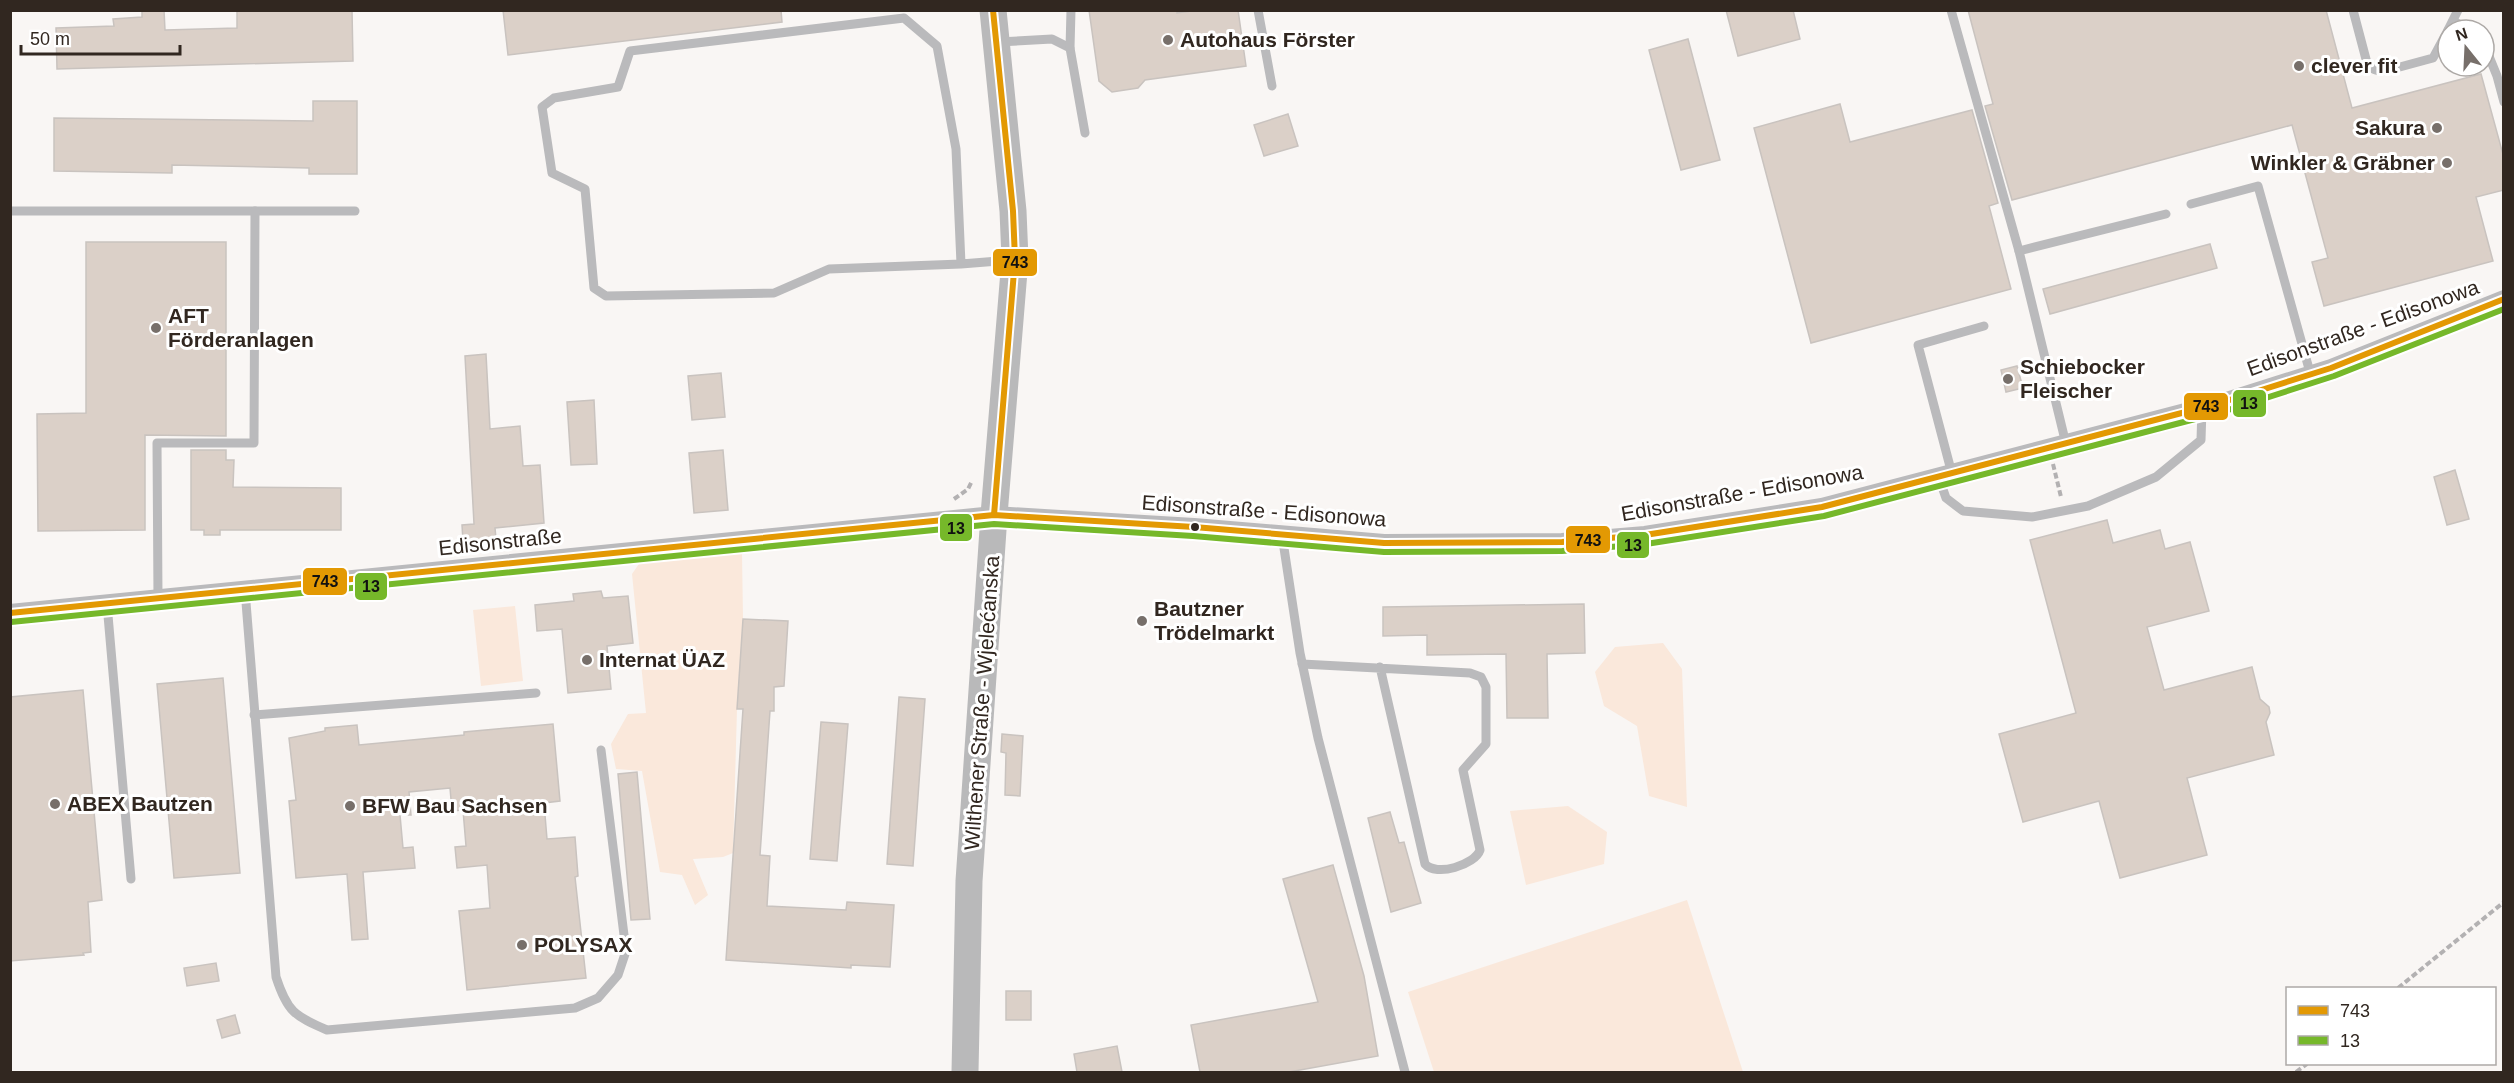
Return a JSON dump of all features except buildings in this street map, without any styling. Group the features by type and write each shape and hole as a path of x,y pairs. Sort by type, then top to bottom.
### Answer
{"main road":[{"name":"Wilthener Straße - Wjelećanska","path":"964,1072 969,881 994,515 1015,260 1013,211 993,10"}],"street":[{"name":"Edisonstraße - Edisonowa","path":"994,515 1194,527 1384,543 1562,542 1645,535 1822,507 2202,408 2311,376 2504,299"},
{"name":"Edisonstraße","path":"10,613 994,515"}],"lane":[{"path":"1071,10 1070,48 1084,133"},
{"path":"1258,10 1272,86"},
{"path":"1951,10 2019,252 2058,446"},
{"path":"2353,10 2367,63 2371,69 2385,71 2433,58 2436,52"},
{"path":"961,264 956,149 937,46 904,18 630,51 618,87 554,98 542,107 552,173 585,189 594,288 606,296 774,293 829,269 961,264 1015,260"},
{"path":"996,43 1052,39 1070,48"},
{"path":"2496,74 2504,102"},
{"path":"2191,204 2258,186 2311,376"},
{"path":"10,211 355,211"},
{"path":"158,598 157,443 254,443 255,211"},
{"path":"2019,252 2166,214"},
{"path":"1984,326 1918,345 1946,476 1946,498 1963,511 2032,517 2088,506 2156,477 2201,440 2202,408"},
{"path":"1282,536 1302,664 1318,738 1405,1072"},
{"path":"245,590 276,977 284,1001 301,1019 327,1030 575,1008 598,998 618,975 626,951 601,750"},
{"path":"107,604 131,879"},
{"path":"1302,664 1380,667 1470,673 1481,677 1486,687 1486,744 1463,770 1480,850 1478,857 1472,862 1436,871 1425,864 1380,667"},
{"path":"254,715 536,693"}],"path":[{"path":"2058,446 2064,510"},
{"path":"949,501 968,489 973,478"},
{"path":"2399,987 2504,902"}],"shaded area":[{"path":"742,553 743,619 737,709 733,853 723,857 693,859 708,895 695,905 682,875 660,872 642,771 616,769 611,744 628,714 646,713 632,574 641,561"},
{"path":"515,606 523,681 481,686 473,610"},
{"path":"1663,643 1682,669 1687,807 1649,796 1637,726 1604,706 1595,672 1615,647"},
{"path":"1568,806 1607,832 1604,864 1526,885 1510,811"},
{"path":"1687,900 1743,1072 1434,1072 1408,992"}],"transit line":[{"name":"743","path":"993,10 1013,211 1015,259 994,515"},
{"name":"743","path":"10,613 994,515 1194,527 1384,543 1562,542 1645,535 1822,507 2220,403 2331,368 2504,299"},
{"name":"13","path":"11,622 994,524 1193,536 1384,552 1562,551 1646,544 1824,516 2222,412 2334,376 2504,309"}],"place":[{"name":"Autohaus Förster","path":"1168,40"},
{"name":"clever fit","path":"2299,66"},
{"name":"Sakura","path":"2437,128"},
{"name":"Winkler & Gräbner","path":"2447,163"},
{"name":"AFT Förderanlagen","path":"156,328"},
{"name":"Schiebocker Fleischer","path":"2008,379"},
{"name":"Bautzner Trödelmarkt","path":"1142,621"},
{"name":"Internat ÜAZ","path":"587,660"},
{"name":"ABEX Bautzen","path":"55,804"},
{"name":"BFW Bau Sachsen","path":"350,806"},
{"name":"POLYSAX","path":"522,945"}]}
